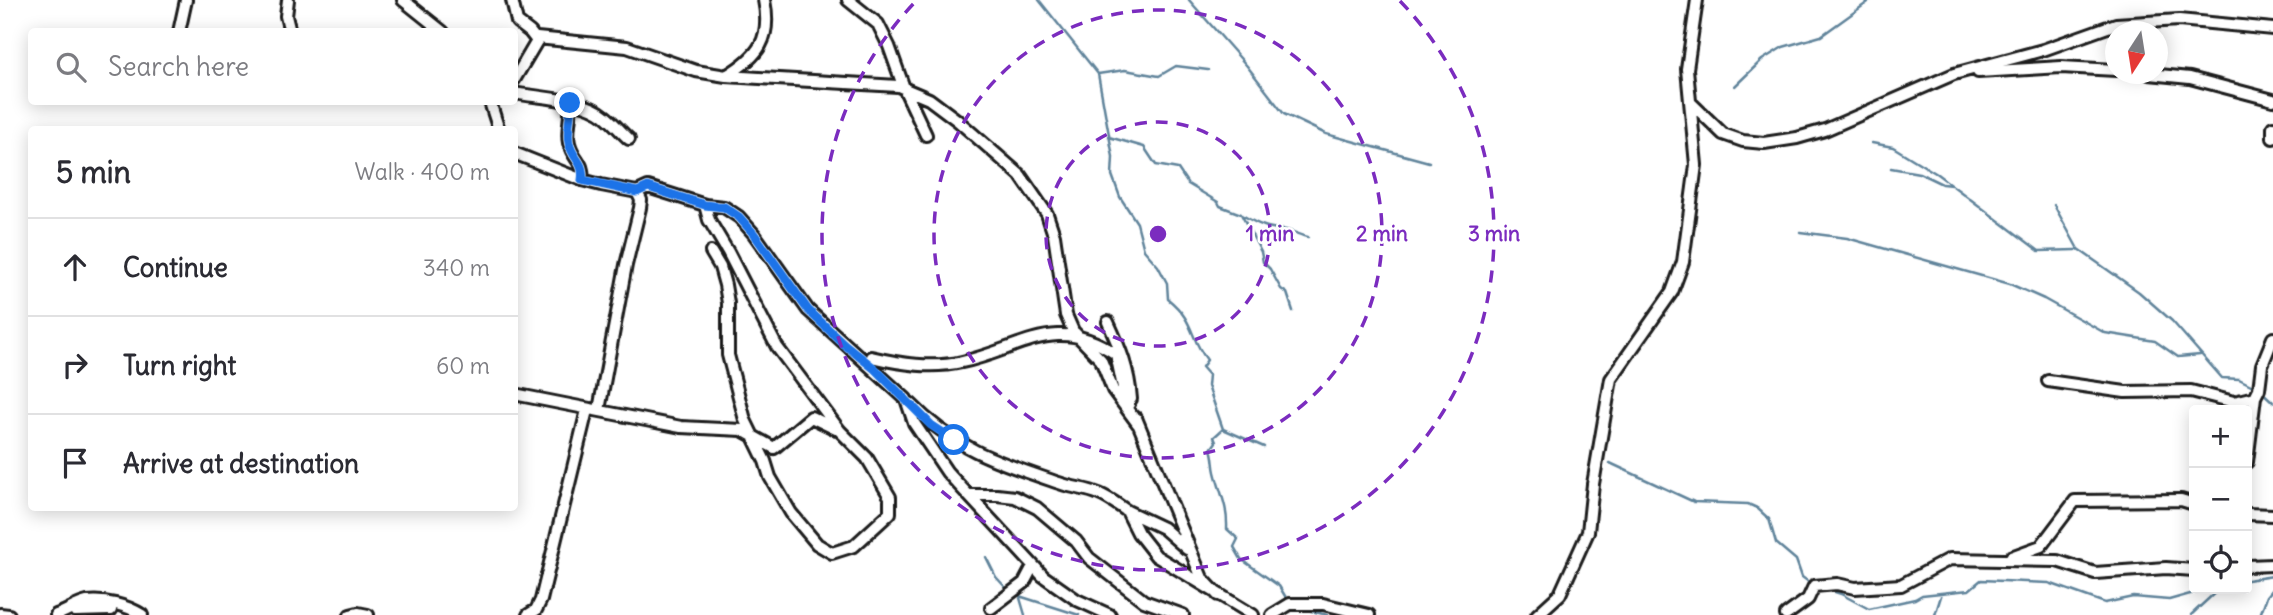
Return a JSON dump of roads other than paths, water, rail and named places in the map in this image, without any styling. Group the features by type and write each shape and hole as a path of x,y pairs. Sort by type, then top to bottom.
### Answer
{"street":[{"path":"180,28 186,0"},
{"path":"288,0 286,16 289,28"},
{"path":"403,0 438,28"},
{"path":"512,0 519,25 537,38 626,47 686,68 726,76 898,86 929,99 1020,176 1035,195 1047,214 1054,235 1066,315 1077,336 1101,360 1113,390 1138,424"},
{"path":"726,76 750,61 758,52 768,17 764,0"},
{"path":"848,0 878,24 926,135"},
{"path":"1537,615 1560,594 1588,532 1592,484 1611,379 1672,292 1683,262 1696,165 1687,69 1697,0"},
{"path":"1690,102 1723,134 1743,141 1764,143 1825,130 1954,74 2043,50 2116,24 2179,20 2273,29"},
{"path":"518,73 537,38"},
{"path":"1954,74 2062,67 2105,69"},
{"path":"2168,76 2190,78 2273,100"},
{"path":"518,94 570,103 604,115 629,139"},
{"path":"570,103 568,137 572,153 583,167 582,180"},
{"path":"491,105 496,126"},
{"path":"2273,127 2273,138"},
{"path":"518,155 582,180 637,192 648,187 705,205 724,207 739,217 754,234 808,310 931,425 972,450 1037,476 1096,493 1163,528 1191,554"},
{"path":"528,615 539,606 593,410 640,208 641,201 637,192"},
{"path":"705,205 709,220 728,252 777,347 840,431 867,458 890,497 890,513 854,546 832,553 817,544 791,513 770,477 745,420 732,376 726,338 728,303 725,285 720,267 711,252 755,305"},
{"path":"808,310 871,357 896,381 906,399 914,423 947,472 1042,576 1077,600 1110,615"},
{"path":"1108,323 1124,356 1130,380 1132,410"},
{"path":"871,357 916,365 937,365 962,362 1029,340 1070,334 1105,346 1116,354 1124,393 1191,554 1202,578 1218,595"},
{"path":"2252,421 2262,365 2273,338"},
{"path":"2048,381 2125,392 2191,391 2234,402 2255,397"},
{"path":"518,395 681,427 742,430 774,448 811,417 840,431"},
{"path":"969,495 1016,497 1037,508 1076,541 1089,558 1144,601 1183,615"},
{"path":"1997,560 2020,555 2041,546 2075,501 2181,500 2189,502"},
{"path":"1127,511 1138,533 1156,556 1252,615"},
{"path":"2252,514 2273,515"},
{"path":"1787,615 1808,599 1814,586 1837,584 1855,588 1901,585 1950,559 2057,561 2095,573 2166,568 2189,570"},
{"path":"2252,566 2273,565"},
{"path":"991,608 1024,583 1033,566"},
{"path":"56,615 88,602 133,608 142,615"},
{"path":"1272,615 1290,604 1323,604 1369,615"},
{"path":"68,611 121,611 132,615"},
{"path":"0,614 9,615"},
{"path":"350,615 368,615"}],"waterway":[{"path":"1039,0 1098,74 1125,70 1159,76 1176,66 1208,70"},
{"path":"1189,0 1247,66 1284,114 1326,134 1429,162"},
{"path":"1735,86 1762,60 1783,47 1821,36 1871,0"},
{"path":"1098,74 1113,157 1112,175 1120,197 1137,223 1144,250 1158,266 1167,283 1168,299 1183,315 1207,360 1202,367 1209,375 1208,386 1223,429 1264,447"},
{"path":"1109,137 1144,147 1156,165 1178,169 1188,184 1218,202 1220,206 1241,214 1261,252 1263,262 1281,289 1287,293 1293,311"},
{"path":"1872,143 1893,147 1937,174 2039,251 2076,250"},
{"path":"1891,168 1919,173 1942,184 1951,185"},
{"path":"2054,205 2078,249 2139,292 2172,321 2222,378 2239,379 2255,387"},
{"path":"1244,216 1264,226 1308,237"},
{"path":"1800,232 1847,238 2010,284 2044,299 2105,333 2155,341 2178,357 2200,355"},
{"path":"2260,390 2273,402"},
{"path":"1223,429 1214,437 1216,442 1211,449 1225,506 1227,529 1238,539 1234,547 1241,559 1279,586 1288,601"},
{"path":"1610,463 1694,502 1748,504 1757,508 1769,519 1776,543 1796,560 1802,577 1810,583"},
{"path":"986,557 996,577 1007,589"},
{"path":"2252,579 2273,576"},
{"path":"1826,589 1869,609 1922,595 1969,590 1981,580 2049,583 2105,603 2133,597 2169,600 2190,594"},
{"path":"2260,615 2267,596 2273,589"},
{"path":"1935,615 1942,593"},
{"path":"2191,615 2214,594"},
{"path":"1016,595 1079,615"},
{"path":"1020,598 1025,615"},
{"path":"1303,609 1327,615"}]}
